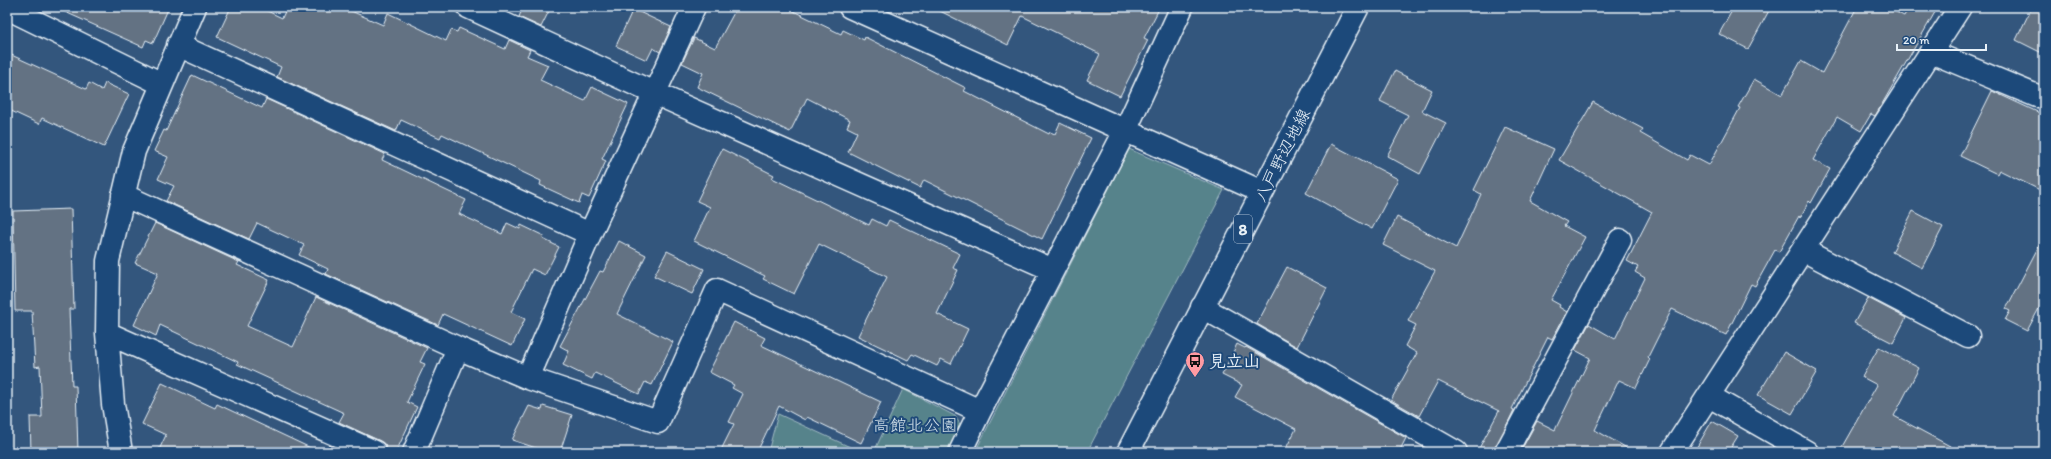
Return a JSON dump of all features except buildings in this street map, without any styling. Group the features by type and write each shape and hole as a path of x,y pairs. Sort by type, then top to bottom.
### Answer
{"street":[{"path":"121,452 113,404 107,333 108,261 134,151 195,7"},
{"path":"468,7 654,93 1053,270"},
{"path":"528,378 590,234 694,7"},
{"path":"850,7 1262,192"},
{"path":"960,452 1125,131 1182,7"},
{"name":"八戸野辺地線","path":"1128,452 1358,7"},
{"path":"1672,452 1960,7"},
{"path":"8,8 162,84"},
{"path":"178,45 590,234"},
{"path":"1931,52 2037,96"},
{"path":"123,196 458,348 528,378 658,422 717,290 980,411"},
{"path":"1506,452 1620,240"},
{"path":"1803,250 1968,336"},
{"path":"1202,307 1456,452"},
{"path":"107,333 375,452"},
{"path":"414,452 458,348"},
{"path":"1709,396 1807,452"}],"green space":[{"path":"1129,149 1224,190 1087,452 975,452"},
{"name":"高館北公園","path":"903,389 955,416 961,426 948,452 874,452"},
{"name":"高館北公園","path":"778,414 861,452 768,452"}],"place":[{"name":"見立山","path":"1195,378"}]}
